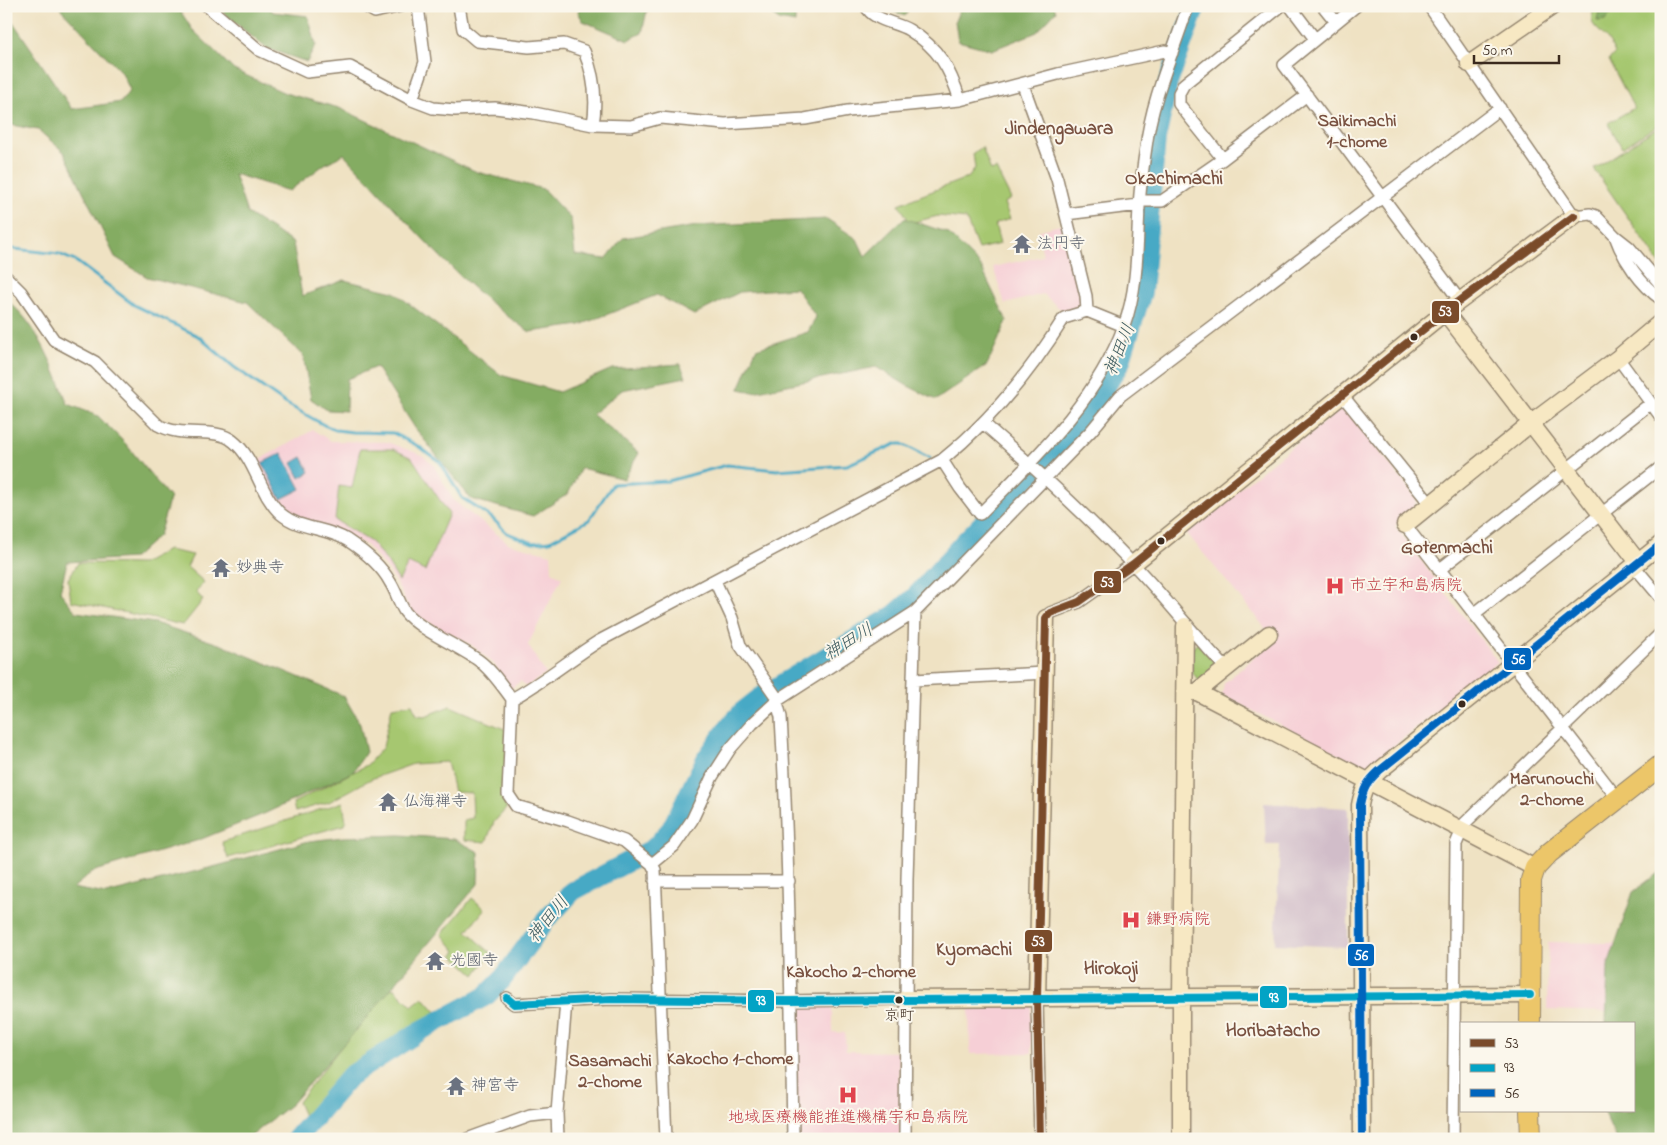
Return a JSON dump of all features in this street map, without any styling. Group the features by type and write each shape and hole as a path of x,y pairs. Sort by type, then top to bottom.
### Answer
{"highway":[{"path":"1530,1022 1531,880 1535,868 1541,860 1661,765"},
{"path":"1530,1112 1531,1139"}],"street":[{"path":"207,6 259,50 290,66 307,72 350,67 412,100 433,108 455,110 495,108 534,113 593,125 632,126 660,118 725,124 806,119 848,111 960,100 1023,85 1058,74 1165,51 1172,52"},
{"path":"365,6 375,12 401,6"},
{"path":"412,100 425,62 418,6"},
{"path":"459,6 463,29 477,41 529,47 564,44 584,51 589,63 596,106 593,125"},
{"path":"866,6 870,13 910,30 940,56 952,73 960,100"},
{"path":"942,460 980,514 1031,465 1067,423 1092,389 1124,326 1129,309 1136,270 1146,144 1154,105 1188,6"},
{"path":"1223,159 1179,104 1179,93 1184,84 1281,6"},
{"path":"1290,6 1315,39"},
{"path":"1324,6 1336,22"},
{"path":"1356,6 1284,65 1460,301"},
{"path":"1428,6 1574,216"},
{"path":"1469,64 1553,6"},
{"path":"1023,85 1056,179 1066,214 1086,296 1087,311"},
{"path":"1066,214 1141,203 1157,203 1223,159 1307,95"},
{"path":"649,862 674,846 692,820 712,777 730,748 752,724 774,694 915,612 1120,396 1500,108"},
{"path":"1040,1139 1037,998 1046,618 1050,614 1086,597 1133,564 1445,312 1574,216 1590,214 1596,216 1615,236 1629,247 1661,285"},
{"path":"1615,236 1622,254 1653,294 1661,299"},
{"path":"6,277 21,292 54,340 95,362 158,425 170,432 216,434 234,441 242,451 266,496 280,513 295,524 344,539 364,553 389,579 406,613 479,660 512,700 508,794 516,806 568,821 624,841 649,862 655,870 666,1139"},
{"path":"512,700 549,678 562,665 599,641 942,460 983,423 1044,349 1064,318 1087,311 1124,326"},
{"path":"1445,312 1601,516 1661,598"},
{"path":"1618,799 1404,525 1530,424 1618,358 1661,322"},
{"path":"1618,358 1661,417"},
{"path":"1342,394 1431,505"},
{"path":"1439,570 1567,471 1650,403"},
{"path":"983,423 1031,465 1133,564 1186,626 1226,668"},
{"path":"1474,614 1661,467"},
{"path":"1362,1139 1360,805 1362,792 1367,782 1661,544"},
{"path":"715,580 732,618 740,646 774,694 781,717 789,882 789,1001 793,1139"},
{"path":"905,1139 905,998 915,612"},
{"path":"1181,1139 1181,996 1191,692 1186,626"},
{"path":"1453,1139 1456,844 1461,831 1465,823 1661,632"},
{"path":"1191,692 1226,668 1269,634"},
{"path":"914,680 1045,673"},
{"path":"1191,692 1535,868"},
{"path":"654,881 789,882"},
{"path":"507,998 514,1004 660,998 789,1001 905,998 1181,996 1530,996"},
{"path":"558,1139 557,1113 566,1001"},
{"path":"466,1139 530,1116 557,1113"}],"shaded area":[{"path":"1063,224 1082,303 1065,313 1043,294 1005,304 993,267 1043,256 1038,231"},
{"name":"市立宇和島病院","path":"1340,409 1347,411 1417,499 1414,508 1395,526 1498,662 1370,765 1361,766 1222,695 1224,683 1275,640 1185,531"},
{"path":"313,430 331,441 387,442 422,455 433,464 454,501 510,544 551,554 552,572 562,577 528,645 546,674 525,687 521,681 510,689 494,664 473,646 412,613 390,572 366,545 346,534 296,520 280,510 253,463"},
{"path":"1264,803 1348,808 1348,947 1275,944 1280,845 1266,845"},
{"path":"1548,942 1614,943 1611,1012 1547,1010"},
{"path":"1031,1003 1032,1053 970,1054 969,1004"},
{"name":"地域医療機能推進機構宇和島病院","path":"804,1006 832,1006 832,1032 845,1033 846,1051 899,1052 900,1139 796,1139 794,1018"}],"green space":[{"path":"58,6 177,6 192,29 234,70 285,93 339,108 477,172 543,189 571,219 575,255 606,259 623,238 697,226 827,219 857,239 865,256 904,218 948,233 980,265 1007,321 987,365 936,400 876,367 753,392 739,389 756,349 808,332 816,317 796,288 740,292 694,315 657,295 580,325 530,332 480,294 456,272 432,249 344,154 325,164 289,191 234,174 247,213 293,243 302,296 344,280 394,292 501,375 559,392 612,369 680,364 686,377 622,390 592,414 639,453 624,479 581,468 568,494 533,516 471,499 415,428 376,367 347,379 346,411 327,410 311,399 303,355 247,302 147,277 115,257 64,152 38,130 6,124 6,23 13,22 72,109 121,102 130,90 122,73"},
{"path":"215,6 268,6 273,12 308,16 316,45 307,62 266,48"},
{"path":"580,6 648,6 642,33 628,40 583,21 578,12"},
{"path":"760,6 791,6 795,9 795,23 779,20"},
{"path":"881,6 911,6 905,16"},
{"path":"961,6 1054,6 1056,11 1037,32 992,50 958,41 955,21"},
{"path":"1596,6 1661,6 1661,123 1622,148 1608,123 1634,108 1609,60 1615,53 1607,39 1592,21"},
{"path":"1600,6 1616,6 1606,20 1597,21"},
{"path":"1661,125 1661,265 1594,169"},
{"path":"982,147 991,171 996,169 1011,199 1004,203 1010,219 995,224 1000,244 978,249 966,219 938,216 910,223 899,204 969,177 975,168 973,154"},
{"path":"6,300 27,321 44,347 68,404 98,416 125,443 170,498 159,535 134,558 67,562 60,592 76,612 155,623 222,645 344,696 360,724 366,752 353,772 266,813 199,840 92,872 73,888 106,894 309,841 343,837 400,835 454,839 479,852 478,884 364,1021 291,1104 246,1139 13,1139 6,1136"},
{"path":"360,449 393,449 412,458 449,514 425,571 408,563 399,581 386,560 371,542 335,520 339,486 352,488"},
{"path":"168,550 193,555 187,567 204,582 196,592 203,600 183,625 71,601 68,579 78,563 142,564"},
{"path":"1198,643 1218,666 1199,681 1192,672 1192,648"},
{"path":"412,704 417,715 425,716 450,706 507,730 506,809 494,822 486,842 464,840 464,820 473,818 472,793 454,792 447,762 413,764 371,779 329,802 295,812 293,803 367,765 383,747 392,707"},
{"path":"343,802 346,822 344,825 228,858 222,842"},
{"path":"1661,871 1661,1139 1616,1139 1603,1112 1634,1112 1634,1022 1606,1022 1608,965 1633,892"},
{"path":"472,898 485,909 467,931 491,953 475,975 453,955 456,951 442,934"},
{"path":"387,988 395,989 412,1006 423,997 437,1013 364,1056 304,1116 298,1102"}],"water":[{"path":"282,453 301,489 281,499 262,463"},
{"path":"302,457 310,472 300,478 292,463"}],"waterway":[{"name":"神田川","path":"296,1139 350,1076 422,1030 486,996 501,981 545,921 573,891 654,848 671,829 707,757 742,712 765,694 893,616 916,596 964,542 1051,454 1099,398 1120,363 1142,292 1156,139 1168,83 1196,6"},
{"path":"6,248 59,254 77,262 134,305 198,336 234,367 285,403 324,425 336,430 352,432 393,433 418,446 440,462 462,498 492,518 507,533 533,543 550,541 589,520 613,484 668,481 727,465 777,470 847,465 896,444 902,444 930,458"}],"transit line":[{"name":"53","path":"1040,1139 1037,999 1046,618 1050,613 1079,602 1133,564 1445,312 1574,216"},
{"name":"56","path":"1362,1139 1360,805 1366,786 1379,771 1661,544"},
{"name":"93","path":"507,998 514,1004 611,999 789,1001 1530,995"}],"place":[{"name":"法円寺","path":"1022,244"},
{"name":"妙典寺","path":"221,568"},
{"name":"市立宇和島病院","path":"1335,586"},
{"name":"仏海禅寺","path":"388,802"},
{"name":"鎌野病院","path":"1131,920"},
{"name":"光國寺","path":"435,961"},
{"name":"京町","path":"899,1000"},
{"name":"神宮寺","path":"456,1086"},
{"name":"地域医療機能推進機構宇和島病院","path":"848,1095"}],"district":[{"name":"Jindengawara","path":"1059,129"},
{"name":"Saikimachi 1-chome","path":"1357,132"},
{"name":"Okachimachi","path":"1174,179"},
{"name":"Gotenmachi","path":"1447,548"},
{"name":"Marunouchi 2-chome","path":"1552,790"},
{"name":"Kyomachi","path":"974,950"},
{"name":"Hirokoji","path":"1111,969"},
{"name":"Kakocho 2-chome","path":"851,973"},
{"name":"Horibatacho","path":"1273,1031"},
{"name":"Kakocho 1-chome","path":"730,1060"},
{"name":"Sasamachi 2-chome","path":"610,1072"}]}
